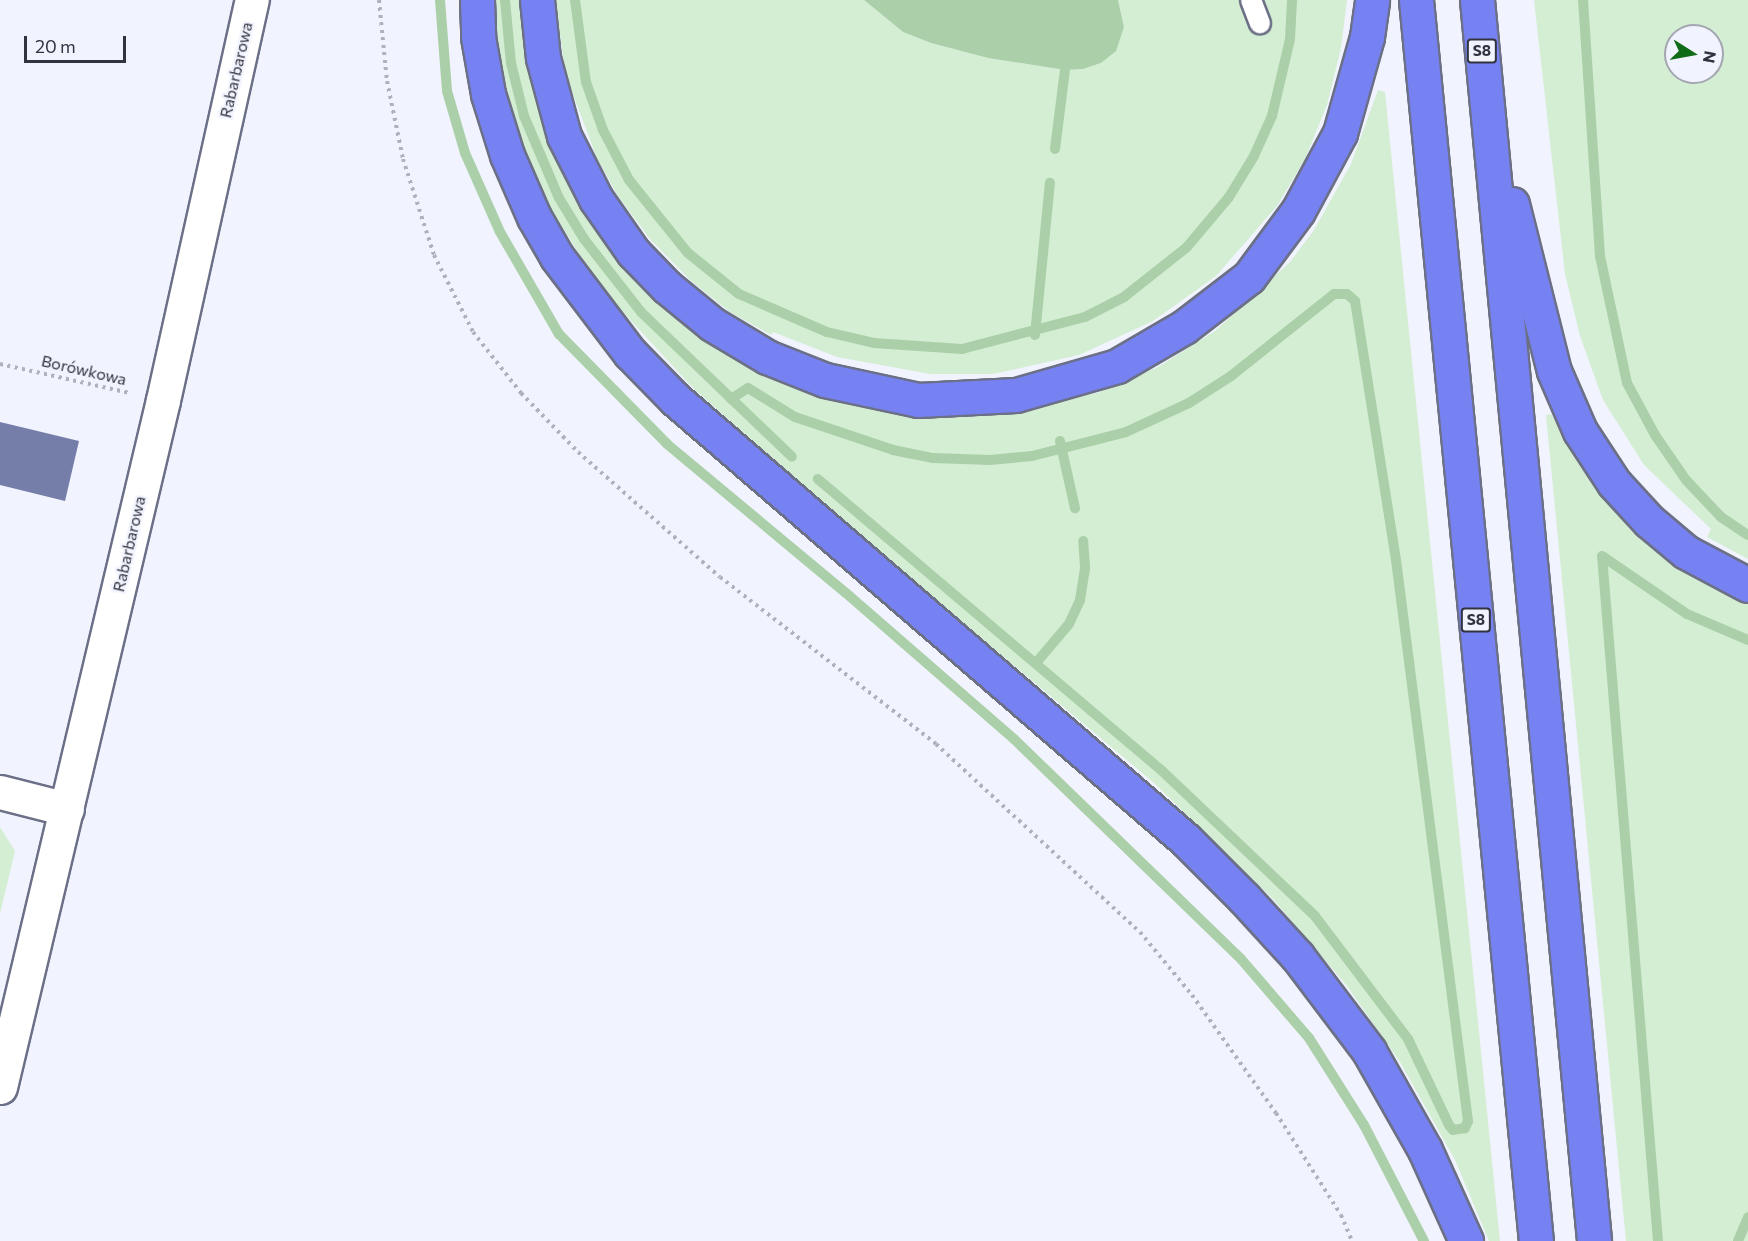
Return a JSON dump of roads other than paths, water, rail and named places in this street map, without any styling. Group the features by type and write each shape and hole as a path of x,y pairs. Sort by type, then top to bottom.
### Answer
{"highway":[{"path":"477,0 488,94 507,155 534,217 558,256 630,353 684,406 1186,840 1244,898 1298,957 1369,1051 1425,1149 1466,1241"},
{"path":"537,0 543,58 564,136 596,199 633,252 667,287 712,324 795,370 872,392 918,399 973,399 1016,395 1117,366 1175,333 1249,277 1298,211 1340,133 1367,37 1372,0"},
{"name":"S8","path":"1416,0 1536,1241"},
{"name":"S8","path":"1477,0 1594,1241"},
{"path":"1486,102 1554,371 1580,431 1614,483 1650,521 1686,552 1748,585"}],"street":[{"name":"Rabarbarowa","path":"0,1088 163,400 252,0"},
{"path":"0,792 67,808"}],"lane":[{"path":"1251,0 1260,22"}],"waterway":[{"path":"440,0 447,91 465,153 500,232 559,334 667,444 846,593 1014,739 1241,959 1309,1038 1364,1125 1424,1241"},
{"path":"505,0 511,63 524,116 559,198 584,239 641,312 792,457"},
{"path":"575,0 586,82 603,130 629,180 688,253 739,294 827,332 874,343 962,349 1085,317 1124,297 1187,247 1229,197 1254,156 1272,116 1290,39 1292,0"},
{"path":"1583,0 1600,256 1627,383 1655,435 1686,480 1721,517 1748,535"},
{"path":"1055,149 1065,70"},
{"path":"1035,335 1050,183"},
{"path":"731,399 748,388 795,417 893,450 933,458 990,460 1032,456 1126,432 1189,403 1231,376 1334,294 1347,294 1355,301 1396,560 1468,1121 1465,1128 1453,1130 1449,1125 1408,1039 1315,916 1161,770 818,479"},
{"path":"1060,441 1075,508"},
{"path":"1036,663 1069,624 1080,600 1085,567 1083,541"},
{"path":"1658,1241 1602,556 1687,614 1748,640"},
{"path":"1738,1241 1748,1217"}]}
